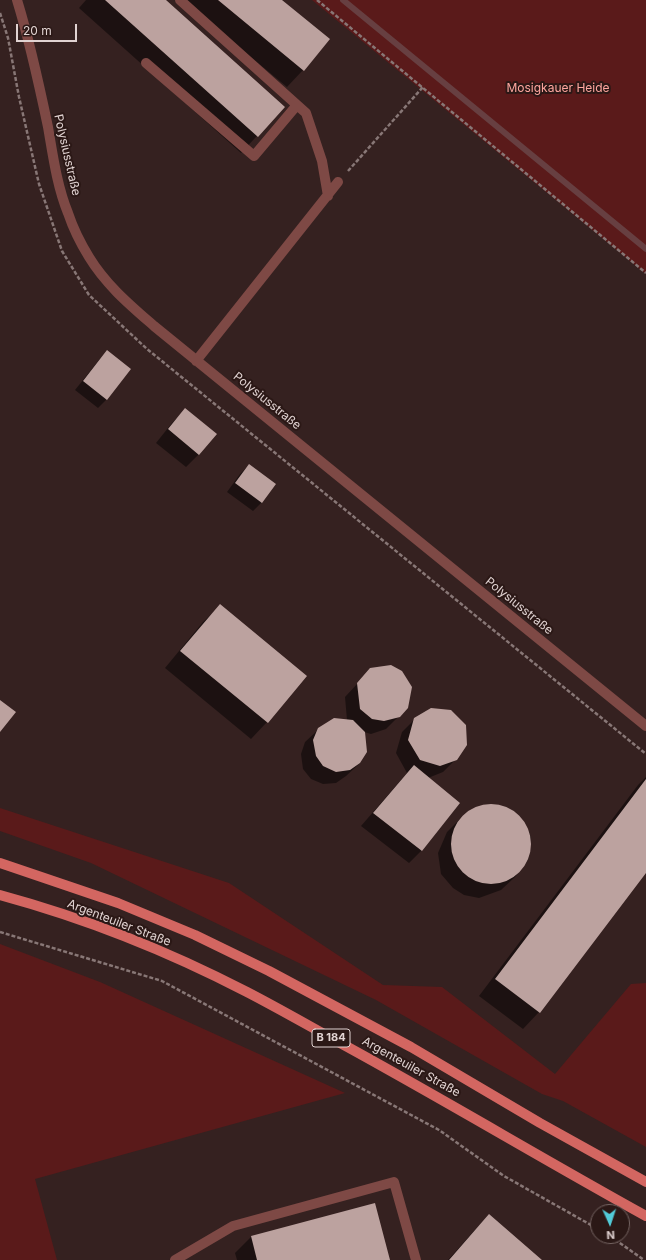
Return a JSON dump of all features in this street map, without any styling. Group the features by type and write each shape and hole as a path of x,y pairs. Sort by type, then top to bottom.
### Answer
{"main road":[{"name":"Argenteuiler Straße","path":"0,862 125,906 195,935 269,971 411,1047 540,1123 646,1182"},
{"name":"Argenteuiler Straße","path":"0,895 52,910 96,926 184,962 245,991 391,1070 646,1216"}],"street":[{"name":"Polysiusstraße","path":"17,0 26,28 60,186 68,214 89,258 117,293 154,326 646,726"},
{"path":"180,0 306,113 322,160 328,196"},
{"path":"146,63 254,156 297,105"},
{"path":"196,360 338,182"},
{"path":"175,1260 233,1226 394,1182 416,1260"}],"path":[{"path":"317,0 646,273"},
{"path":"338,182 423,87"},
{"path":"0,932 162,981 439,1130 504,1176 590,1224"},
{"path":"621,1244 644,1260"}],"green space":[{"name":"Mosigkauer Heide","path":"312,0 646,0 646,274"},
{"path":"0,808 229,883 383,985 442,987 555,1074 631,984 646,983 646,1147 563,1101 542,1094 376,1000 91,863 0,831"},
{"path":"0,944 100,982 345,1093 35,1179 57,1260 0,1260"}],"building":[{"path":"105,0 166,0 285,107 258,137"},
{"path":"218,0 282,0 330,39 304,71"},
{"path":"107,350 131,369 107,400 83,381"},
{"path":"185,408 217,434 199,455 168,429"},
{"path":"249,464 276,484 262,503 235,483"},
{"path":"220,604 307,676 268,723 180,651"},
{"path":"391,665 402,671 412,687 408,708 400,717 384,721 372,719 360,709 357,683 370,668"},
{"path":"0,700 16,712 0,732"},
{"path":"431,708 451,710 466,725 467,745 457,760 440,766 420,760 408,740 414,718"},
{"path":"334,718 353,720 365,732 367,752 360,763 350,770 336,772 323,766 316,756 313,740 318,728"},
{"path":"414,765 460,803 422,851 373,813"},
{"path":"646,779 646,873 540,1013 495,979"},
{"path":"491,804 506,807 519,816 528,829 531,844 528,859 519,872 506,881 491,884 476,881 463,872 454,859 451,844 454,829 463,816 476,807"},
{"path":"375,1203 390,1260 257,1260 251,1236"},
{"path":"489,1214 542,1260 449,1260"}],"waterway":[{"path":"343,0 646,249"}]}
